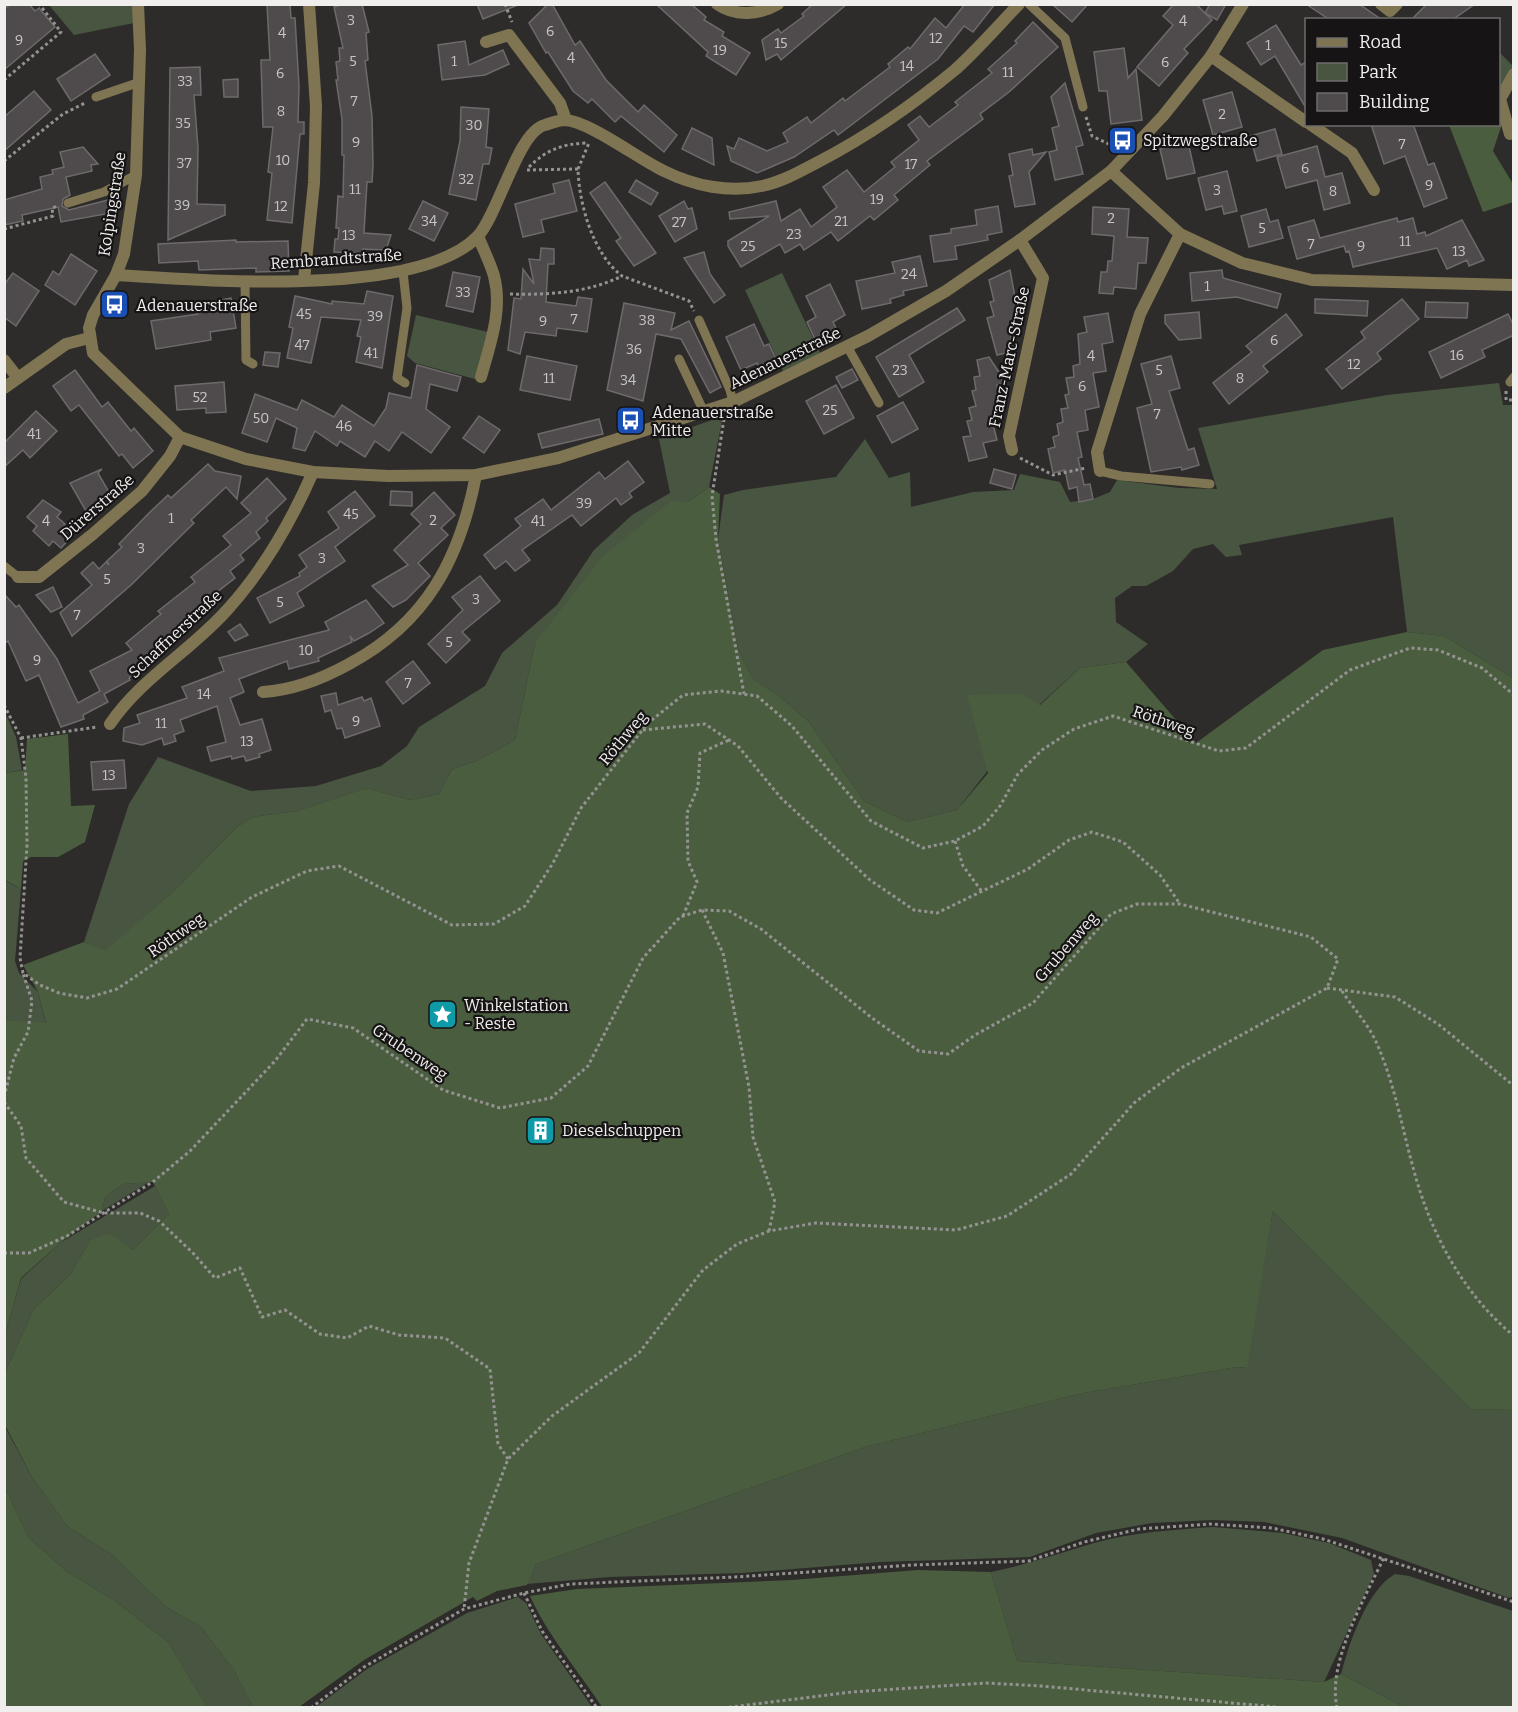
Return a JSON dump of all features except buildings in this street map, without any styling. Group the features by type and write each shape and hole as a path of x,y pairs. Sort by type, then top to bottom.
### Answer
{"street":[{"name":"Kolpingstraße","path":"89,338 93,315 116,275 124,254 136,175 140,82 138,4"},
{"path":"304,280 314,183 316,106 309,4"},
{"path":"717,4 747,15 768,10 778,4"},
{"path":"486,42 509,35 560,103 566,120 592,137 685,180 724,189 761,186 792,176 836,153 897,115 957,68 1019,4"},
{"name":"Adenauerstraße","path":"89,338 93,353 180,436 246,459 313,472 388,476 477,475 558,458 728,404 847,346 946,291 1020,240 1111,171 1163,116 1211,56 1243,4"},
{"path":"1381,4 1390,11 1397,4"},
{"path":"1211,56 1305,121"},
{"path":"1510,134 1500,99 1514,74"},
{"name":"Rembrandtstraße","path":"116,275 245,282 304,280 402,272 445,259 478,236 504,188 524,143 540,126 566,120"},
{"path":"1313,126 1352,153 1374,190"},
{"path":"1111,171 1180,234 1242,263 1312,280 1514,285"},
{"path":"1099,469 1097,452 1140,314 1180,234"},
{"path":"478,236 494,275 496,293 494,330 481,377"},
{"name":"Franz-Marc-Straße","path":"1012,450 1009,436 1043,278 1020,240"},
{"path":"4,388 66,344 89,338"},
{"path":"4,360 18,378"},
{"name":"Dürerstraße","path":"18,577 39,577 93,534 142,491 171,456 180,436"},
{"name":"Schaffnerstraße","path":"110,724 125,702 228,609 272,551 295,513 313,472"},
{"path":"263,692 286,690 334,673 377,649 416,616 445,571 459,539 468,517 477,475"}],"lane":[{"path":"1029,4 1065,38 1083,107"},
{"path":"96,97 140,82"},
{"path":"68,203 104,192 136,175"},
{"path":"402,272 407,308 397,378 405,383"},
{"path":"245,282 246,360 253,364"},
{"path":"699,320 730,390 728,404"},
{"path":"847,346 879,403"},
{"path":"679,359 704,412"},
{"path":"1099,469 1121,476 1210,484"},
{"path":"4,566 18,577"}],"path":[{"path":"4,80 61,32 39,4"},
{"path":"505,4 513,19 509,35"},
{"path":"4,161 63,114 96,97"},
{"path":"1083,107 1092,136 1128,153"},
{"path":"504,188 515,187 527,168 545,151 592,137"},
{"path":"592,137 578,169 578,191 584,218 614,270 622,276 689,301 699,320"},
{"path":"527,168 578,169"},
{"path":"4,229 53,216 52,208 68,203"},
{"path":"496,293 548,295 604,285 622,276"},
{"path":"728,404 718,450 712,496 716,539 744,694"},
{"path":"1012,450 1025,462 1053,475 1099,469"},
{"name":"Röthweg","path":"23,973 40,985 59,993 87,998 117,989 252,897 307,871 339,866 452,925 494,924 525,906 553,863 581,808 643,730 683,695 721,691 757,696 792,726 871,821 923,848 955,841 983,826 1000,806 1018,774 1042,750 1074,729 1113,716 1218,751 1246,748 1350,670 1410,648 1438,650 1482,668 1514,695"},
{"path":"4,705 21,738 26,778 27,812 20,958 32,1001 28,1032 14,1058 4,1097"},
{"path":"21,738 110,724"},
{"path":"643,730 705,724 738,746 781,798 870,879 914,910 937,914 1028,869 1069,840 1092,832 1123,842 1160,875 1180,904"},
{"path":"683,916 697,882 688,861 687,813 698,787 700,753 729,740"},
{"path":"955,841 963,866 983,893"},
{"name":"Grubenweg","path":"4,1253 29,1253 67,1236 154,1182 190,1151 275,1061 307,1019 353,1028 443,1090 500,1108 551,1098 588,1066 643,958 683,916 702,910 729,912 761,929 872,1018 919,1051 948,1054 975,1035 1033,1003 1111,914 1137,904 1180,904 1311,937 1338,959 1327,988"},
{"path":"702,910 723,954 749,1087 753,1137 775,1202 770,1231"},
{"path":"464,1609 469,1563 508,1459 552,1416 639,1353 703,1270 737,1244 770,1231 816,1223 956,1230 1007,1216 1071,1174 1134,1103 1181,1068 1327,988 1395,997 1438,1024 1514,1086"},
{"path":"1342,991 1376,1042 1402,1117 1414,1172 1443,1251 1488,1315 1514,1336"},
{"path":"4,1102 21,1126 26,1158 64,1202 104,1213 140,1213 159,1221 193,1252 215,1278 240,1268 262,1317 285,1310 320,1334 347,1338 369,1326 399,1335 445,1338 490,1369 498,1444 508,1459"},
{"path":"311,1707 364,1667 464,1609 524,1593 570,1584 735,1577 912,1565 1029,1561 1084,1542 1139,1529 1210,1524 1272,1528 1323,1539 1384,1557 1514,1602"},
{"path":"1337,1707 1334,1695 1342,1650 1384,1557"},
{"path":"524,1593 542,1631 597,1707"},
{"path":"723,1707 852,1692 986,1683 1288,1707"}],"green space":[{"path":"49,5 133,5 134,23 74,35"},
{"path":"1500,53 1514,67 1500,95"},
{"path":"1500,110 1502,124 1493,151 1513,184 1513,202 1483,212 1449,126 1500,126"},
{"path":"782,273 820,353 783,371 745,290"},
{"path":"416,315 488,332 475,379 415,363 407,356"},
{"path":"1499,383 1503,405 1514,405 1513,678 1444,636 1407,632 1393,517 1239,545 1242,555 1226,557 1213,544 1193,549 1173,571 1146,586 1132,586 1115,598 1116,622 1148,644 1126,662 1080,668 1039,705 957,810 907,822 864,801 809,722 779,696 753,679 738,649 718,539 724,495 743,490 836,477 865,439 889,478 910,472 911,507 973,492 1014,490 1020,474 1060,482 1070,502 1093,499 1110,492 1117,480 1179,488 1217,489 1198,428 1387,395"},
{"path":"723,416 709,487 688,502 535,643 515,740 477,761 452,769 439,794 410,800 366,788 297,811 253,817 237,827 176,889 105,952 84,942 129,804 158,757 251,791 316,786 381,766 407,746 419,727 485,686 502,653 557,605 594,550 632,515 670,493 659,439"},
{"path":"709,487 720,494 718,539 738,649 753,679 779,696 809,722 864,801 907,822 957,810 988,773 967,695 1022,694 1040,705 1080,668 1126,662 1196,743 1323,650 1407,632 1444,636 1513,678 1513,1410 1470,1409 1273,1211 1247,1368 1237,1367 1078,1394 865,1447 536,1564 527,1585 497,1591 477,1601 473,1597 364,1660 299,1707 253,1707 234,1670 200,1626 166,1607 111,1554 67,1526 32,1477 5,1425 5,1373 33,1310 70,1275 91,1239 110,1234 133,1250 169,1214 153,1182 123,1184 105,1197 102,1211 60,1243 21,1278 5,1335 5,1020 46,1023 38,992 23,965 84,942 105,951 176,889 237,827 253,817 297,811 366,788 410,800 439,794 452,769 477,761 515,740 535,643 603,556 671,501 688,502"},
{"path":"4,710 16,737 22,770 5,773"},
{"path":"68,734 71,806 95,805 85,842 58,857 31,857 23,861 21,889 5,880 5,773 25,770 27,739"},
{"path":"4,880 21,889 15,961 19,973 38,992 46,1024 5,1020"},
{"path":"149,1182 102,1211 105,1197 123,1184"},
{"path":"155,1186 169,1214 133,1250 110,1235 91,1239 70,1275 33,1310 5,1373 5,1335 21,1279 60,1243"},
{"path":"1273,1211 1470,1409 1513,1410 1514,1596 1509,1598 1342,1538 1264,1522 1213,1520 1152,1523 1096,1533 1030,1557 880,1562 742,1573 610,1577 527,1584 536,1564 865,1447 1078,1394 1237,1367 1246,1368"},
{"path":"4,1425 32,1477 67,1526 111,1554 166,1607 200,1626 234,1670 253,1707 207,1707 168,1642 115,1601 66,1571 29,1538 5,1488"},
{"path":"5,1488 29,1538 66,1571 115,1601 168,1642 207,1707 5,1707"},
{"path":"1213,1527 1283,1533 1329,1543 1371,1560 1374,1574 1324,1682 1017,1661 991,1572 1123,1536"},
{"path":"918,1570 991,1572 1017,1661 1324,1682 1341,1674 1404,1707 602,1707 554,1639 530,1596 577,1589 792,1580"},
{"path":"1395,1574 1409,1576 1513,1611 1513,1707 1404,1707 1341,1674 1360,1618 1376,1592"},
{"path":"518,1597 526,1603 541,1634 592,1707 316,1707 367,1669 467,1613"}],"place":[{"name":"Spitzwegstraße","path":"1122,140"},
{"name":"Adenauerstraße","path":"115,305"},
{"name":"Adenauerstraße Mitte","path":"631,421"},
{"name":"Winkelstation - Reste","path":"443,1014"},
{"name":"Dieselschuppen","path":"541,1130"}]}
